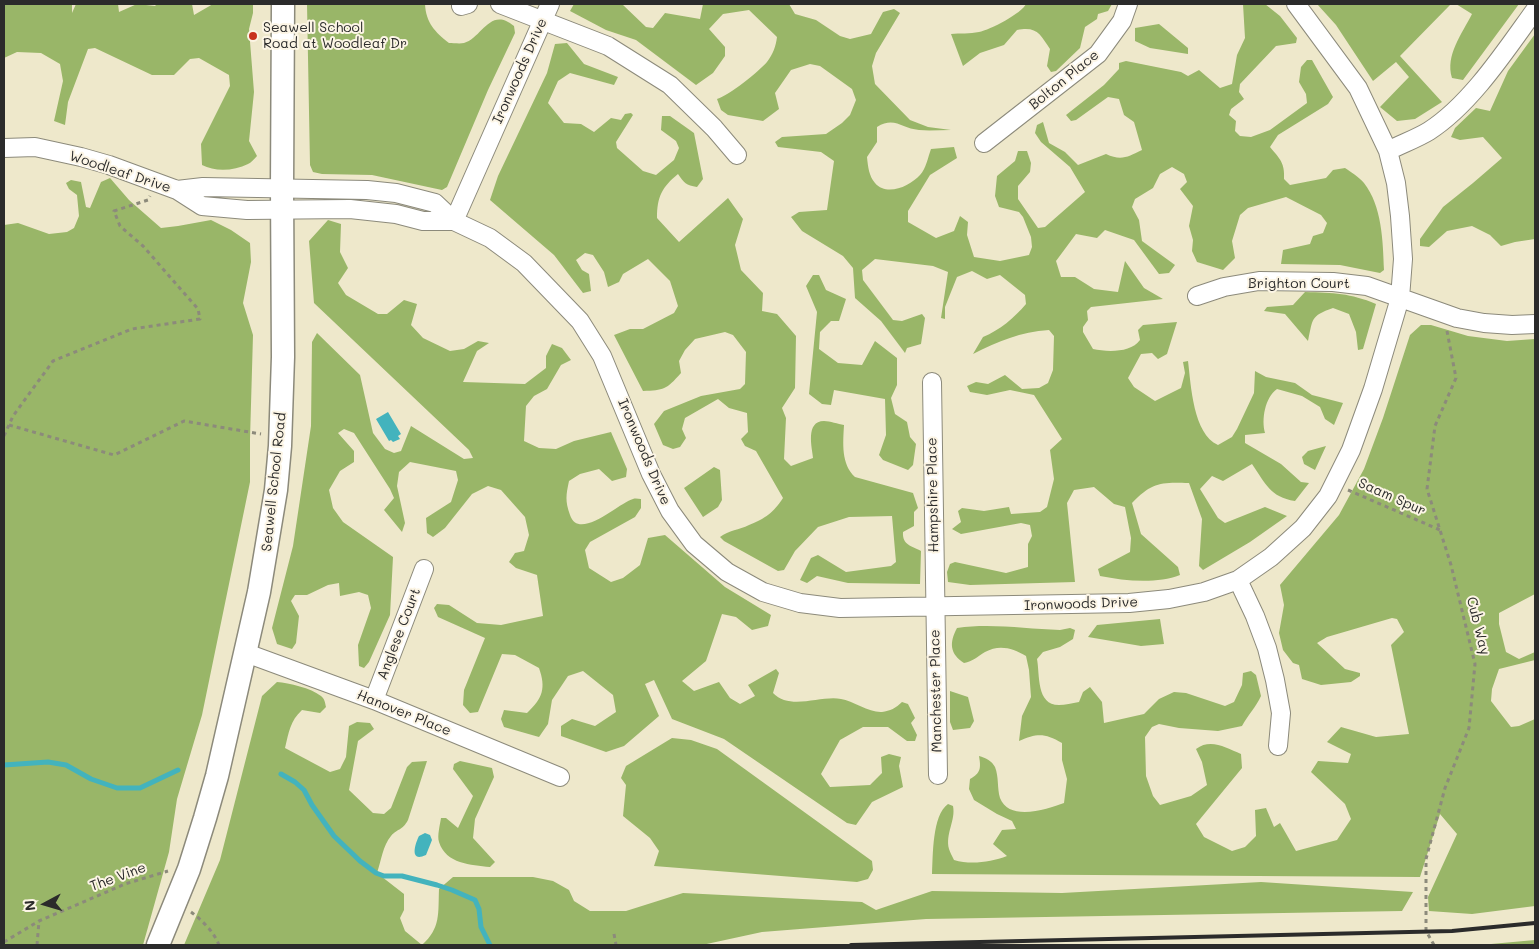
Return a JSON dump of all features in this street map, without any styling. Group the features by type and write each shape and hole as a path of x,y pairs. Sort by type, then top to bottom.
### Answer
{"street":[{"name":"Seawell School Road","path":"158,945 189,869 205,818 246,653 270,532 280,446 283,357 283,4"},
{"path":"500,4 546,12 608,46 670,85 714,128 737,155"},
{"name":"Bolton Place","path":"984,143 1098,54 1122,21 1128,4"},
{"name":"Ironwoods Drive","path":"282,199 367,190 396,193 435,203 454,221 490,238 524,263 580,321 602,356 651,474 670,511 694,544 727,572 763,592 800,603 840,608 934,608 1129,603 1169,599 1204,592 1238,580 1271,557 1303,528 1328,496 1354,441 1373,389 1400,298 1403,258 1400,216 1396,183 1388,151 1358,88 1296,4"},
{"path":"1388,151 1429,130 1454,110 1482,81 1535,10"},
{"name":"Ironwoods Drive","path":"454,221 546,12"},
{"name":"Woodleaf Drive","path":"4,148 35,147 81,157 177,190 203,187 282,199"},
{"name":"Brighton Court","path":"1197,296 1224,287 1258,281 1333,282 1367,286 1457,318 1484,323 1535,324"},
{"name":"Hampshire Place","path":"932,382 934,608"},
{"name":"Anglese Court","path":"374,700 424,569"},
{"path":"1238,580 1255,616 1267,648 1275,680 1281,713 1278,746"},
{"name":"Manchester Place","path":"934,608 938,775"},
{"name":"Hanover Place","path":"246,653 374,700 560,777"}],"path":[{"path":"4,436 14,416 53,361 132,329 200,320 198,309 143,246 120,226 114,210 148,200 158,184"},
{"name":"Cub Way","path":"1434,945 1426,931 1426,859 1445,788 1469,728 1476,664 1451,565 1427,488 1435,426 1456,378 1444,313"},
{"path":"9,425 114,455 184,422 262,434"},
{"name":"Saam Spur","path":"1334,484 1440,530"},
{"name":"The Vine","path":"4,942 39,921 124,884 169,871 189,869"},
{"path":"174,904 202,920 219,945"},
{"path":"37,945 39,921"},
{"path":"614,934 616,945"}],"green space":[{"path":"4,4 72,4 72,13 76,4 118,4 119,12 137,4 155,6 157,4 192,4 194,15 213,4 253,4 249,29 254,92 249,141 257,156 243,166 231,169 219,170 202,165 201,144 230,86 229,75 199,58 190,59 174,75 152,75 95,48 88,49 68,102 65,125 54,121 63,81 60,64 41,53 17,52 4,58"},
{"path":"307,4 425,4 427,17 432,27 449,43 462,43 470,40 492,21 506,21 514,26 515,33 488,90 447,187 442,190 372,175 322,174 313,172 310,165"},
{"path":"574,4 622,4 646,27 653,28 665,13 700,19 703,4 789,4 795,14 816,20 840,36 850,39 871,34 883,12 894,9 900,13 876,53 872,66 875,84 910,120 928,127 951,130 919,130 894,123 883,124 877,127 877,142 867,157 871,177 880,187 886,189 892,190 905,186 920,175 931,149 954,147 957,158 930,175 908,211 908,222 936,238 954,231 960,216 968,222 967,235 974,257 1000,261 1029,255 1032,247 1031,237 1023,217 1019,212 999,207 995,196 997,176 1015,161 1018,151 1027,151 1031,163 1030,172 1018,186 1018,199 1038,228 1045,227 1085,192 1070,167 1041,142 1035,133 1037,125 1043,122 1049,143 1065,152 1078,165 1106,154 1120,158 1133,155 1142,150 1134,122 1124,115 1119,99 1108,97 1076,120 1071,121 1066,115 1104,85 1119,69 1119,63 1126,61 1181,72 1188,76 1199,70 1220,88 1232,84 1237,55 1245,38 1243,4 1265,4 1280,16 1297,38 1296,43 1276,46 1240,84 1239,92 1244,99 1231,109 1229,115 1236,121 1235,131 1240,136 1251,137 1270,130 1307,103 1306,94 1299,82 1301,67 1307,60 1312,60 1333,97 1328,104 1278,135 1270,147 1281,162 1284,169 1284,179 1290,185 1326,178 1333,170 1345,168 1362,181 1375,202 1378,213 1382,236 1384,270 1380,273 1340,265 1281,264 1283,250 1310,244 1313,236 1323,233 1327,223 1321,215 1286,197 1248,208 1240,215 1232,241 1235,258 1223,270 1197,262 1192,251 1193,240 1189,226 1193,206 1180,189 1187,182 1184,174 1172,167 1160,174 1153,188 1135,199 1132,207 1139,220 1142,241 1175,265 1169,273 1159,274 1134,240 1105,230 1097,238 1076,234 1056,261 1061,277 1075,277 1094,289 1118,292 1125,261 1144,288 1163,299 1091,307 1087,311 1088,320 1083,327 1083,332 1093,349 1105,351 1118,350 1131,347 1140,340 1138,330 1143,325 1177,322 1167,354 1158,359 1152,353 1141,354 1128,378 1134,387 1155,401 1181,388 1185,373 1183,362 1188,361 1192,395 1198,420 1203,431 1218,445 1232,437 1237,429 1254,393 1255,371 1266,377 1295,383 1312,395 1343,403 1334,425 1325,419 1320,407 1302,396 1277,389 1270,397 1265,409 1265,433 1245,435 1245,443 1281,464 1301,482 1309,483 1295,501 1274,493 1252,464 1223,481 1212,476 1200,489 1218,518 1225,523 1265,507 1287,516 1250,542 1203,570 1199,566 1202,519 1189,483 1164,483 1151,487 1132,503 1141,534 1178,567 1180,575 1151,581 1120,579 1100,576 1098,569 1130,552 1131,538 1125,507 1114,504 1094,487 1074,490 1067,503 1075,582 970,585 948,582 947,572 950,564 955,562 1006,573 1028,567 1028,544 1032,536 1030,525 1021,523 961,534 952,529 961,522 958,511 962,508 984,511 1009,507 1011,514 1040,512 1047,507 1054,479 1050,450 1062,439 1034,395 1010,390 987,395 970,392 967,386 976,382 988,384 1005,375 1022,389 1039,388 1048,383 1053,370 1054,336 1049,330 1019,335 973,354 983,337 1006,323 1026,304 1025,295 1000,275 987,279 972,271 957,277 945,307 945,319 941,318 948,272 933,266 875,259 862,270 863,280 893,320 902,321 922,314 925,318 921,344 907,348 905,353 881,321 855,298 853,268 843,256 802,231 791,217 799,212 827,210 834,161 821,152 778,147 775,142 782,137 826,134 842,123 850,115 856,100 852,89 820,66 810,64 791,70 775,93 779,109 763,121 728,115 721,110 717,99 736,88 763,67 771,56 777,40 777,37 749,10 723,14 709,29 725,47 725,56 713,73 696,85 636,40 606,30 570,11"},
{"path":"1026,4 1112,4 1108,11 1098,14 1097,19 1085,27 1080,48 1056,71 1051,72 1047,66 1050,49 1037,32 1029,29 1017,30 1004,45 980,53 963,66 951,34 984,31 1005,21"},
{"path":"1317,4 1451,4 1400,56 1442,102 1415,119 1397,121 1380,107 1409,77 1396,62 1373,81 1336,25"},
{"path":"1456,4 1519,4 1463,80 1452,78 1451,61 1456,45 1472,14"},
{"path":"1159,24 1188,48 1188,54 1150,48 1135,41 1135,28"},
{"path":"1535,34 1535,239 1501,246 1490,235 1472,226 1447,231 1429,247 1420,246 1420,239 1443,207 1502,158 1483,137 1460,140 1451,137 1455,128 1476,108 1490,111 1508,71"},
{"path":"567,43 584,64 618,77 614,85 570,73 558,81 548,103 564,123 581,124 594,132 611,118 621,120 625,114 631,113 633,115 616,142 617,148 643,171 656,175 674,160 679,148 676,141 661,130 662,116 670,116 694,133 703,179 697,187 686,183 678,174 664,188 659,198 657,218 679,242 728,198 743,219 735,245 741,270 763,293 762,311 777,314 796,336 795,388 782,408 786,418 784,459 791,466 813,458 811,436 814,425 818,422 826,421 844,425 843,446 845,460 850,472 855,477 913,493 918,508 914,512 914,526 903,532 903,536 908,544 921,551 920,584 848,583 817,576 807,583 800,580 811,558 818,555 846,572 891,566 896,562 892,516 849,517 818,527 795,551 784,570 778,571 724,541 720,537 765,517 776,508 783,498 756,451 745,446 741,439 748,432 747,413 729,408 718,399 685,418 682,429 686,438 680,447 673,449 663,445 654,424 664,411 701,396 740,389 745,384 746,352 733,335 725,332 695,339 685,350 679,361 681,373 676,379 664,388 643,391 614,335 630,329 643,329 674,313 678,306 670,281 648,259 623,274 619,282 608,287 604,272 593,255 585,253 576,260 582,270 589,274 591,291 583,293 554,255 490,200 498,176 547,73 555,44"},
{"path":"110,178 129,200 161,228 211,220 231,230 250,243 251,262 243,303 253,335 250,482 202,715 177,799 169,852 143,945 4,945 4,225 18,223 49,234 67,232 74,228 79,216 77,195 69,189 66,183 71,180 81,182 86,207 90,208 101,182"},
{"path":"328,220 341,224 340,252 348,268 338,283 346,295 378,314 387,314 404,300 417,304 411,325 423,338 450,351 464,349 478,341 489,343 477,351 463,382 525,384 546,368 546,356 552,344 562,348 571,360 561,365 547,389 534,396 526,406 524,441 539,448 556,449 574,441 611,432 627,469 626,477 612,481 599,469 580,474 569,481 567,502 570,515 575,522 582,524 590,523 627,502 641,499 641,508 635,517 590,542 585,550 589,568 611,582 623,578 640,565 648,538 665,535 725,587 771,615 768,626 752,630 736,617 722,614 706,661 682,681 694,691 719,682 730,698 740,704 755,696 748,685 776,669 779,673 773,693 788,701 797,702 833,698 851,702 877,712 893,709 902,702 908,704 915,718 911,723 917,735 915,741 907,741 888,727 863,727 840,740 821,774 830,787 870,785 882,773 881,757 889,754 901,757 899,766 903,787 872,802 856,825 847,823 724,739 672,719 654,680 645,684 659,716 624,746 606,752 561,736 561,726 572,719 595,726 616,712 613,695 583,671 568,676 552,700 548,724 539,737 504,727 501,719 504,710 527,713 537,702 542,692 539,668 515,655 502,654 478,712 470,713 463,705 464,690 485,638 438,617 434,608 437,604 449,605 477,623 501,625 543,616 537,575 516,568 509,562 515,553 524,551 529,535 525,517 501,490 488,486 472,494 445,528 433,537 427,533 426,518 451,502 458,480 456,471 410,462 399,472 397,486 405,523 402,532 384,510 394,498 390,489 354,433 344,429 338,433 354,451 354,462 340,471 329,490 333,508 343,522 393,557 390,615 369,662 364,668 359,666 358,645 371,608 368,595 359,592 340,596 339,583 328,585 307,595 295,595 291,601 299,616 296,643 292,649 277,644 272,628 293,546 311,426 312,342 317,333 360,375 373,433 385,449 394,453 401,451 411,426 464,459 473,458 469,450 314,303 309,241"},
{"path":"813,275 819,275 826,290 846,299 839,321 831,321 820,332 819,349 838,363 862,365 875,341 897,358 897,385 891,398 895,414 907,422 910,437 916,444 913,465 908,470 883,460 879,455 886,435 885,399 834,390 831,405 822,404 809,394 817,312 806,286"},
{"path":"1305,292 1342,294 1376,304 1363,349 1358,350 1356,332 1349,314 1333,308 1320,313 1312,323 1308,341 1285,314 1264,311 1267,307 1293,305"},
{"path":"1421,325 1431,325 1468,336 1507,341 1535,339 1535,594 1499,613 1499,624 1506,652 1519,659 1535,652 1535,660 1499,669 1492,689 1491,701 1511,727 1519,726 1535,719 1535,906 1472,914 1429,911 1428,897 1457,834 1440,814 1420,877 932,874 936,826 943,809 948,804 953,806 954,811 948,843 954,860 981,862 1007,856 993,844 1002,830 1016,829 1012,821 974,800 969,789 970,779 979,770 979,756 994,765 1000,798 1012,810 1029,812 1064,803 1067,779 1062,760 1062,743 1051,737 1041,735 1019,741 1022,716 1031,697 1026,656 1011,649 995,648 964,663 959,660 952,648 957,628 996,626 1060,630 1070,628 1075,630 1073,639 1060,647 1043,652 1037,659 1040,688 1046,700 1052,704 1059,705 1079,702 1083,692 1090,687 1102,702 1104,723 1144,714 1159,699 1174,692 1186,693 1225,706 1234,702 1242,685 1243,673 1251,671 1256,675 1261,696 1242,726 1218,731 1179,728 1159,724 1152,727 1145,737 1146,776 1153,796 1160,805 1191,796 1207,785 1202,762 1196,749 1207,744 1218,745 1241,754 1242,768 1196,824 1204,837 1232,851 1245,847 1256,836 1255,810 1266,808 1274,827 1280,823 1296,851 1337,840 1351,819 1345,804 1311,772 1318,761 1348,763 1351,754 1327,742 1341,727 1376,737 1409,734 1391,645 1404,632 1397,619 1392,618 1327,637 1317,643 1345,669 1360,673 1360,676 1351,682 1321,685 1302,679 1299,665 1293,663 1283,650 1279,633 1284,605 1280,585 1339,515 1364,469 1410,335"},
{"path":"1326,446 1315,470 1304,464 1302,457 1308,451"},
{"path":"714,467 720,470 722,500 718,507 703,517 684,488"},
{"path":"1160,619 1164,644 1141,646 1088,637 1097,625"},
{"path":"277,682 306,688 317,693 325,701 326,707 320,713 302,710 298,714 290,727 285,748 330,772 340,769 346,757 349,726 357,722 370,723 374,729 358,741 349,790 373,813 384,814 391,808 407,767 412,762 427,761 408,820 388,840 377,873 404,894 404,910 400,918 405,931 422,945 184,945 220,860 262,696"},
{"path":"950,691 968,697 974,721 970,728 953,730 950,722"},
{"path":"672,738 691,740 717,749 872,861 873,870 868,879 857,882 654,866 659,851 650,838 623,816 626,785 621,778 626,766"},
{"path":"460,761 492,768 494,777 475,819 473,838 495,862 490,867 467,864 453,859 442,849 438,840 441,818 446,818 458,828 473,796 453,769 454,764"},
{"path":"453,877 533,877 553,881 569,890 574,901 590,911 626,911 683,893 862,902 876,910 932,891 1062,893 1261,882 1413,892 1402,911 926,919 762,932 702,945 422,945 433,932 437,920 439,889"},
{"path":"1535,940 1535,945 1452,945 1491,944"}],"water":[{"path":"388,412 401,434 398,436 400,439 393,442 389,441 376,419"},
{"path":"425,833 430,835 432,840 426,855 417,857 415,855 416,843 419,836"}],"waterway":[{"path":"4,765 48,762 66,765 91,779 117,788 140,788 178,770"},
{"path":"281,774 304,790 334,836 360,861 376,873 384,876 402,876 437,885 475,900 479,909 481,927 490,945"}],"railway":[{"path":"851,945 1452,931 1535,923"}],"place":[{"name":"Seawell School Road at Woodleaf Dr","path":"253,36"}]}
